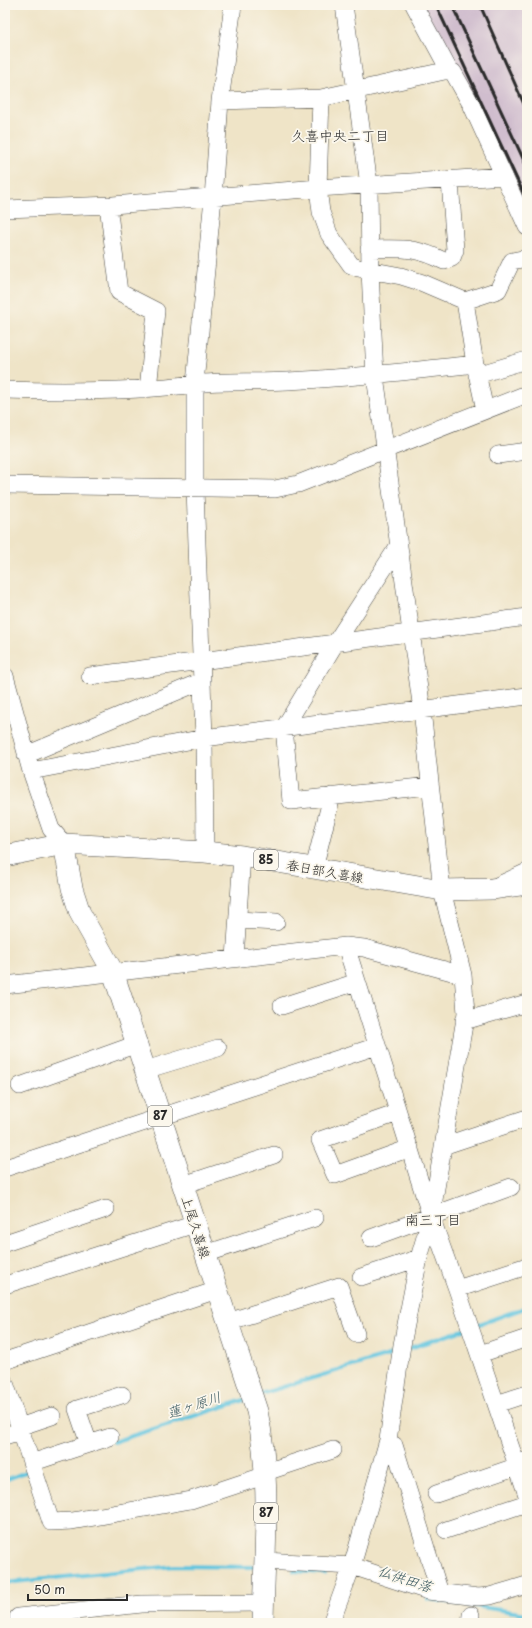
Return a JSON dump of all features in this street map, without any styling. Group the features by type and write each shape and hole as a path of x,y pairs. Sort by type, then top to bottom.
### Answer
{"main road":[{"name":"春日部久喜線","path":"5,856 64,844 206,852 242,856 442,890 492,889 527,882"},
{"name":"上尾久喜線","path":"64,844 72,888 80,913 113,972 253,1397 262,1437 266,1474 263,1613"}],"street":[{"path":"206,852 204,738 195,489 195,384 213,198 220,101 233,5"},
{"path":"331,1623 350,1571 388,1440 402,1345 419,1258 431,1216 443,1146 464,1021 465,985 442,890 412,632 384,449 375,376 369,249 369,185 344,5"},
{"path":"414,5 449,70 453,72 471,104 527,227"},
{"path":"220,101 320,98 449,70"},
{"path":"320,98 318,188 321,212 329,234 351,265 358,268 423,282 465,301 498,290 512,261 527,258"},
{"path":"5,209 108,205 213,198 318,188 504,176"},
{"path":"369,249 410,248 420,250 444,261 452,258 455,250 450,180"},
{"path":"108,205 119,292 156,311 148,389"},
{"path":"465,301 476,370 485,410"},
{"path":"5,390 67,392 148,389 195,384 375,376 476,370 527,360"},
{"path":"5,485 270,490 282,488 298,484 527,394"},
{"path":"498,455 527,451"},
{"path":"399,546 336,642 284,728 291,801 430,786"},
{"path":"90,676 527,617"},
{"path":"5,676 28,763 51,829 64,844"},
{"path":"28,763 202,681"},
{"path":"28,763 204,738 527,696"},
{"path":"314,868 332,796"},
{"path":"235,958 242,856"},
{"path":"238,920 276,922"},
{"path":"5,984 346,946 364,948 463,976"},
{"path":"346,946 431,1216 480,1354 496,1404 522,1463 527,1495"},
{"path":"282,1006 357,982"},
{"path":"464,1021 527,1003"},
{"path":"20,1086 137,1044"},
{"path":"5,1168 377,1046"},
{"path":"145,1070 218,1048"},
{"path":"398,1113 320,1140 335,1175 410,1148"},
{"path":"443,1146 527,1118"},
{"path":"183,1185 274,1155"},
{"path":"371,1238 511,1187"},
{"path":"5,1243 106,1210"},
{"path":"205,1254 315,1218"},
{"path":"5,1285 195,1224"},
{"path":"361,1277 419,1258"},
{"path":"457,1289 527,1266"},
{"path":"228,1322 339,1286 356,1334"},
{"path":"5,1361 218,1290"},
{"path":"480,1354 527,1338"},
{"path":"6,1390 15,1432 31,1463 51,1522 72,1521 191,1500 333,1450"},
{"path":"89,1444 77,1409 122,1394"},
{"path":"496,1404 527,1394"},
{"path":"15,1432 52,1416"},
{"path":"31,1463 110,1437"},
{"path":"394,1445 440,1592"},
{"path":"436,1494 522,1463"},
{"path":"446,1530 527,1503"},
{"path":"265,1561 350,1571 440,1592 484,1597 527,1585"},
{"path":"18,1616 142,1604 263,1613"}],"shaded area":[{"path":"420,5 527,5 527,217"}],"waterway":[{"name":"蓮ヶ原川","path":"474,1326 527,1307"},
{"name":"蓮ヶ原川","path":"410,1348 466,1329"},
{"name":"蓮ヶ原川","path":"257,1395 392,1354"},
{"name":"蓮ヶ原川","path":"113,1442 247,1399"},
{"name":"蓮ヶ原川","path":"5,1480 31,1470"},
{"name":"仏供田落","path":"5,1583 174,1566 256,1567"},
{"name":"仏供田落","path":"294,1571 325,1573"},
{"name":"仏供田落","path":"428,1599 527,1614"}],"railway":[{"path":"436,5 527,201"},
{"path":"452,5 527,167"},
{"path":"480,5 527,111"}],"district":[{"name":"久喜中央二丁目","path":"340,136"},
{"name":"南三丁目","path":"433,1220"}]}
